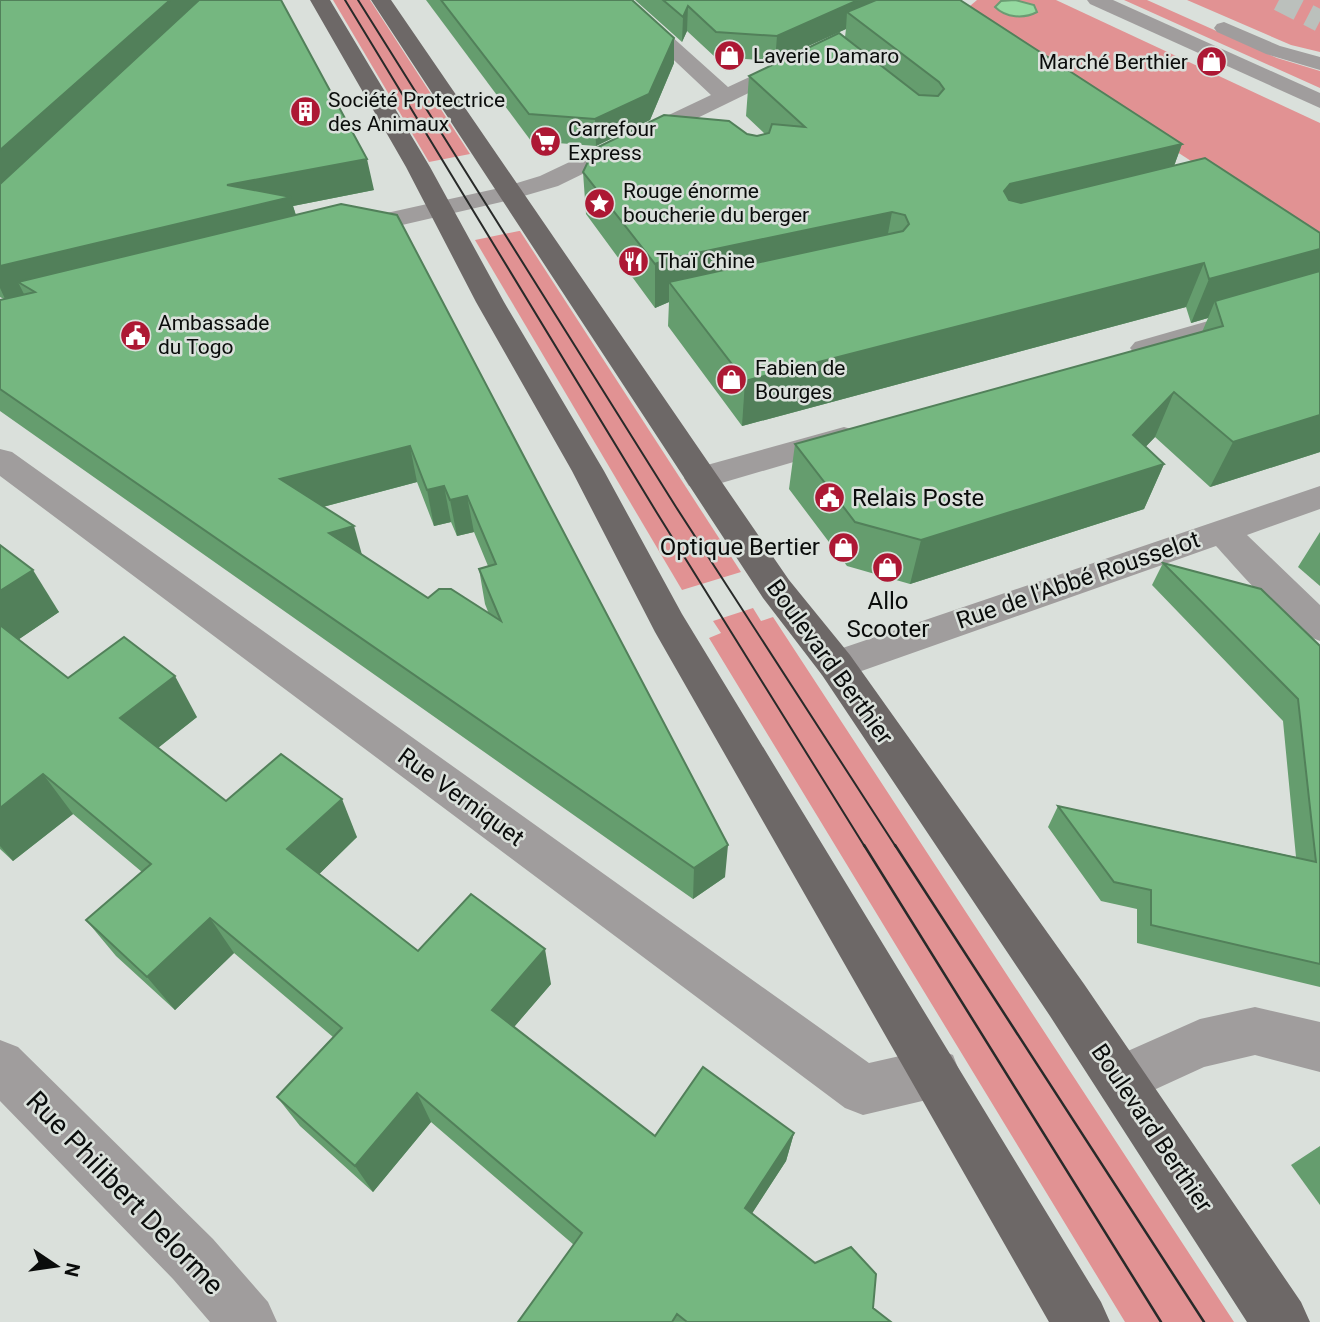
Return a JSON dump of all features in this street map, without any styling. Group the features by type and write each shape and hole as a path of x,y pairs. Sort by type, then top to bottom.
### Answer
{"main road":[{"path":"320,0 588,471 668,622 1081,1322"},
{"name":"Boulevard Berthier","path":"382,0 776,589 836,665 1121,1080 1281,1322"}],"street":[{"path":"620,0 724,95"},
{"path":"1097,0 1320,101"},
{"path":"1206,21 1273,50 1320,64"},
{"path":"319,236 549,181 694,122 724,95 815,54"},
{"path":"1145,348 1320,297"},
{"path":"701,478 873,428"},
{"name":"Rue Verniquet","path":"0,460 863,1090 935,1073"},
{"name":"Rue de l'Abbé Rousselot","path":"836,665 1320,497"},
{"path":"1222,530 1262,573 1320,627"},
{"path":"1121,1080 1200,1044 1255,1031 1320,1047"},
{"name":"Rue Philibert Delorme","path":"0,1065 194,1259 248,1322"}],"shaded area":[{"path":"333,0 370,0 470,154 429,162"},
{"path":"977,0 1056,0 1320,123 1320,245 973,19 970,6"},
{"path":"1015,0 1034,5 1037,12 1015,16 995,7 1001,1"},
{"path":"1124,0 1147,0 1277,58 1320,71 1320,88"},
{"path":"1187,0 1320,0 1320,52 1291,45"},
{"path":"520,231 741,572 682,590 475,240"},
{"path":"753,608 761,621 773,617 1234,1322 1125,1322 709,638 721,633 713,621"}],"building":[{"path":"0,0 170,0 0,150"},
{"path":"199,0 281,0 367,159 227,185 291,197 0,266 0,184"},
{"path":"441,0 632,0 674,38 649,94 595,119 529,114"},
{"path":"663,0 858,0 777,36 716,32 688,6 683,17"},
{"path":"876,0 960,0 1182,144 1010,184 1004,191 1009,200 1021,203 1205,158 1320,233 1320,249 1209,279 1204,263 745,381 669,282 903,231 909,224 905,215 892,212 655,264 583,172 594,149 664,115 729,121 747,134 757,136 769,133 772,124 805,127 749,76 839,33 919,95 938,96 944,89 939,82 847,12"},
{"path":"341,204 397,215 728,845 694,868 0,389 0,300 35,292 18,282","holes":["410,446 427,490 444,486 450,500 467,496 496,564 479,569 501,621 451,589 439,589 428,598 329,533 354,526 280,479"]},
{"path":"1320,271 1320,415 1233,442 1174,392 1133,435 1164,464 921,540 855,522 795,444 1223,326 1215,301"},
{"path":"0,545 33,570 0,591"},
{"path":"1163,563 1261,589 1320,646 1320,964 1151,925 1151,890 1114,882 1058,806 1316,862 1298,699"},
{"path":"0,625 68,678 124,637 175,676 120,718 226,801 281,754 342,799 287,849 418,951 471,894 545,949 492,1010 655,1136 703,1067 794,1133 745,1208 815,1263 851,1247 876,1274 873,1308 891,1322 687,1322 677,1314 672,1322 518,1322 582,1233 417,1093 355,1166 277,1097 342,1028 210,918 147,977 86,920 151,864 43,774 0,808"}],"tunnel":[{"path":"1279,0 1320,21"}],"tram line":[{"path":"345,0 657,513 865,847"},
{"path":"358,0 676,507 896,847"},
{"path":"864,845 1161,1322"},
{"path":"895,845 1204,1322"}],"place":[{"name":"Laverie Damaro","path":"730,56"},
{"name":"Marché Berthier","path":"1211,62"},
{"name":"Société Protectrice des Animaux","path":"305,112"},
{"name":"Carrefour Express","path":"545,141"},
{"name":"Rouge énorme boucherie du berger","path":"600,203"},
{"name":"Thaï Chine","path":"633,261"},
{"name":"Ambassade du Togo","path":"135,335"},
{"name":"Fabien de Bourges","path":"732,380"},
{"name":"Relais Poste","path":"829,498"},
{"name":"Optique Bertier","path":"843,547"},
{"name":"Allo Scooter","path":"888,567"}]}
